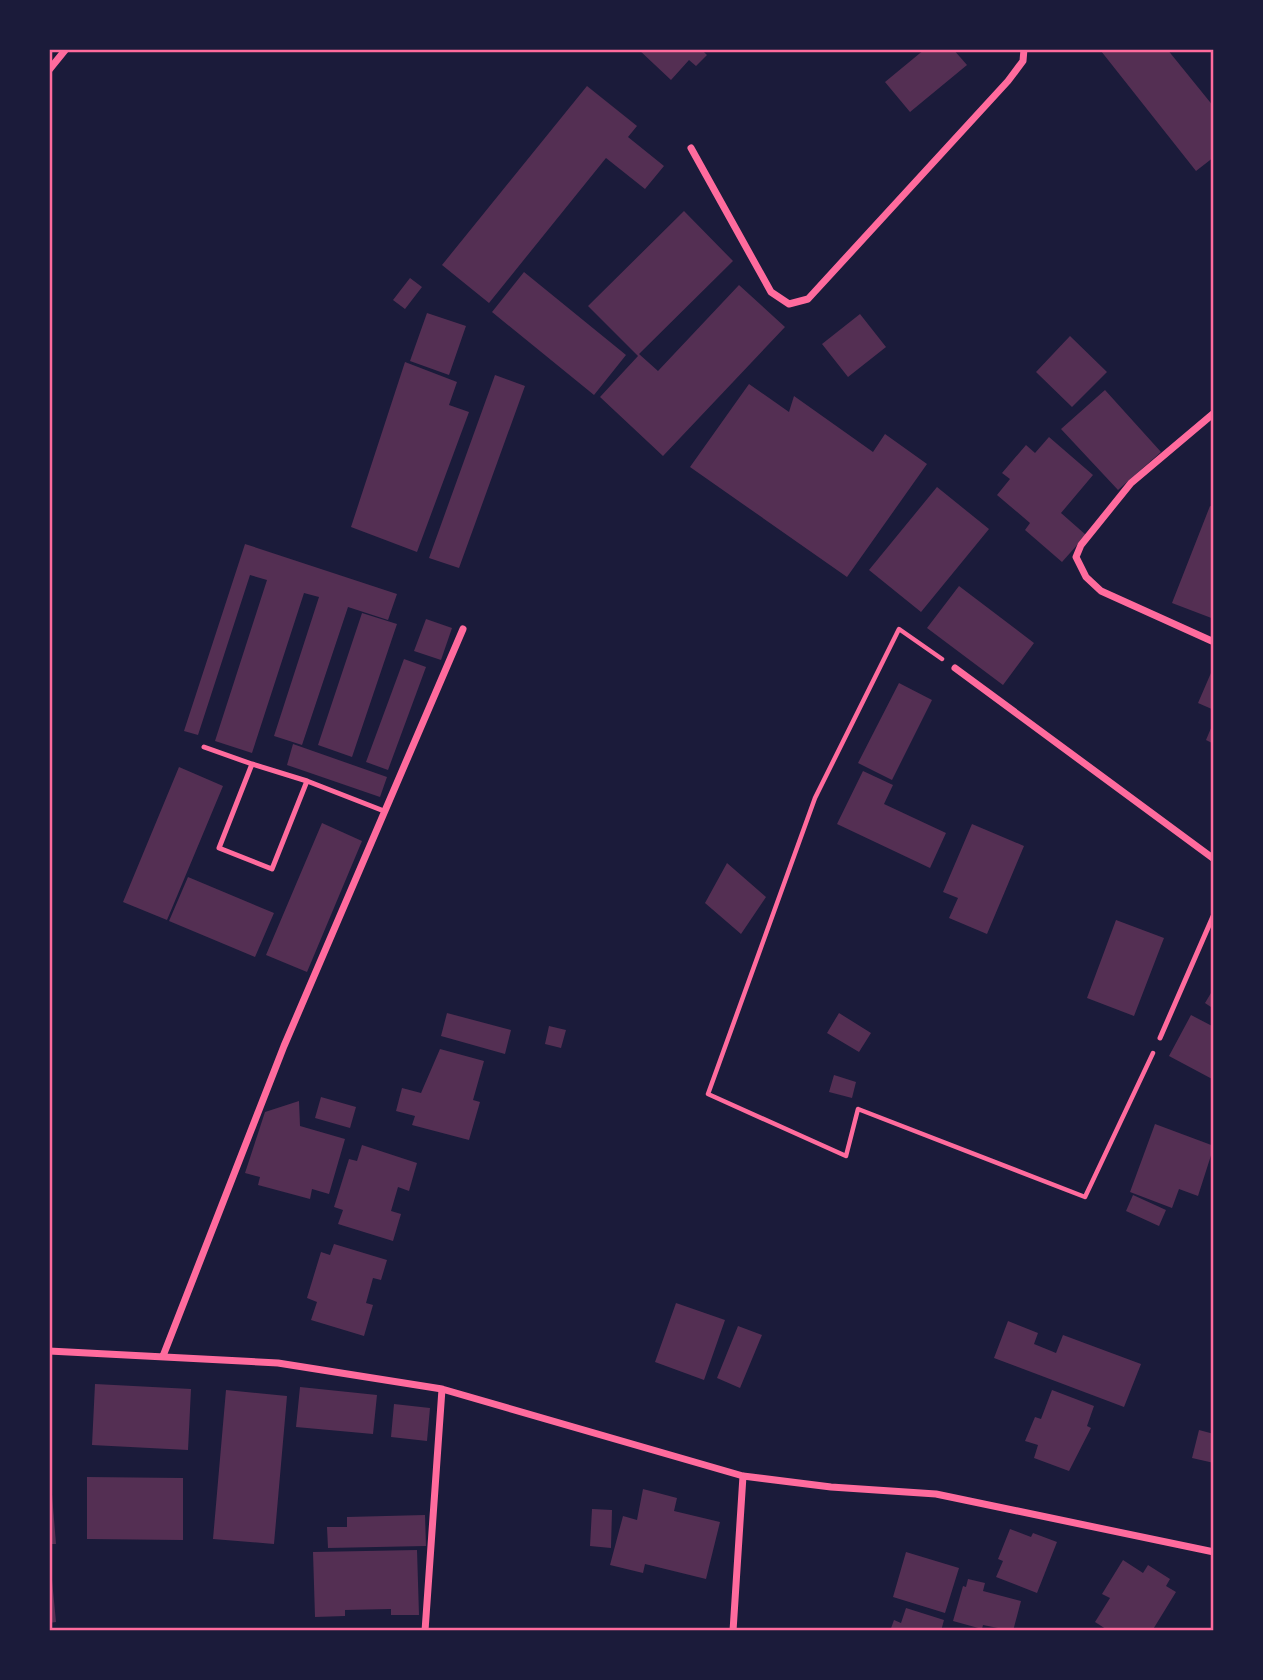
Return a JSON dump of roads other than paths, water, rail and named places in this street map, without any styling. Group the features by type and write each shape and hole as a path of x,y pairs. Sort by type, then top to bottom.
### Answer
{"street":[{"path":"49,70 66,49"},
{"path":"691,148 771,292 789,304 808,299 1008,81 1023,61 1024,49"},
{"path":"1214,413 1131,482 1081,545 1076,557 1086,577 1101,592 1214,642"},
{"path":"163,1356 284,1046 463,629"},
{"path":"955,668 1214,859"},
{"path":"49,1351 278,1363 442,1389 743,1476 831,1487 936,1494 1214,1552"},
{"path":"425,1631 442,1389"},
{"path":"733,1631 743,1476"}],"lane":[{"path":"204,747 307,781 384,811"},
{"path":"252,764 219,848 272,869 307,781"},
{"path":"1160,1038 1214,914"}]}
